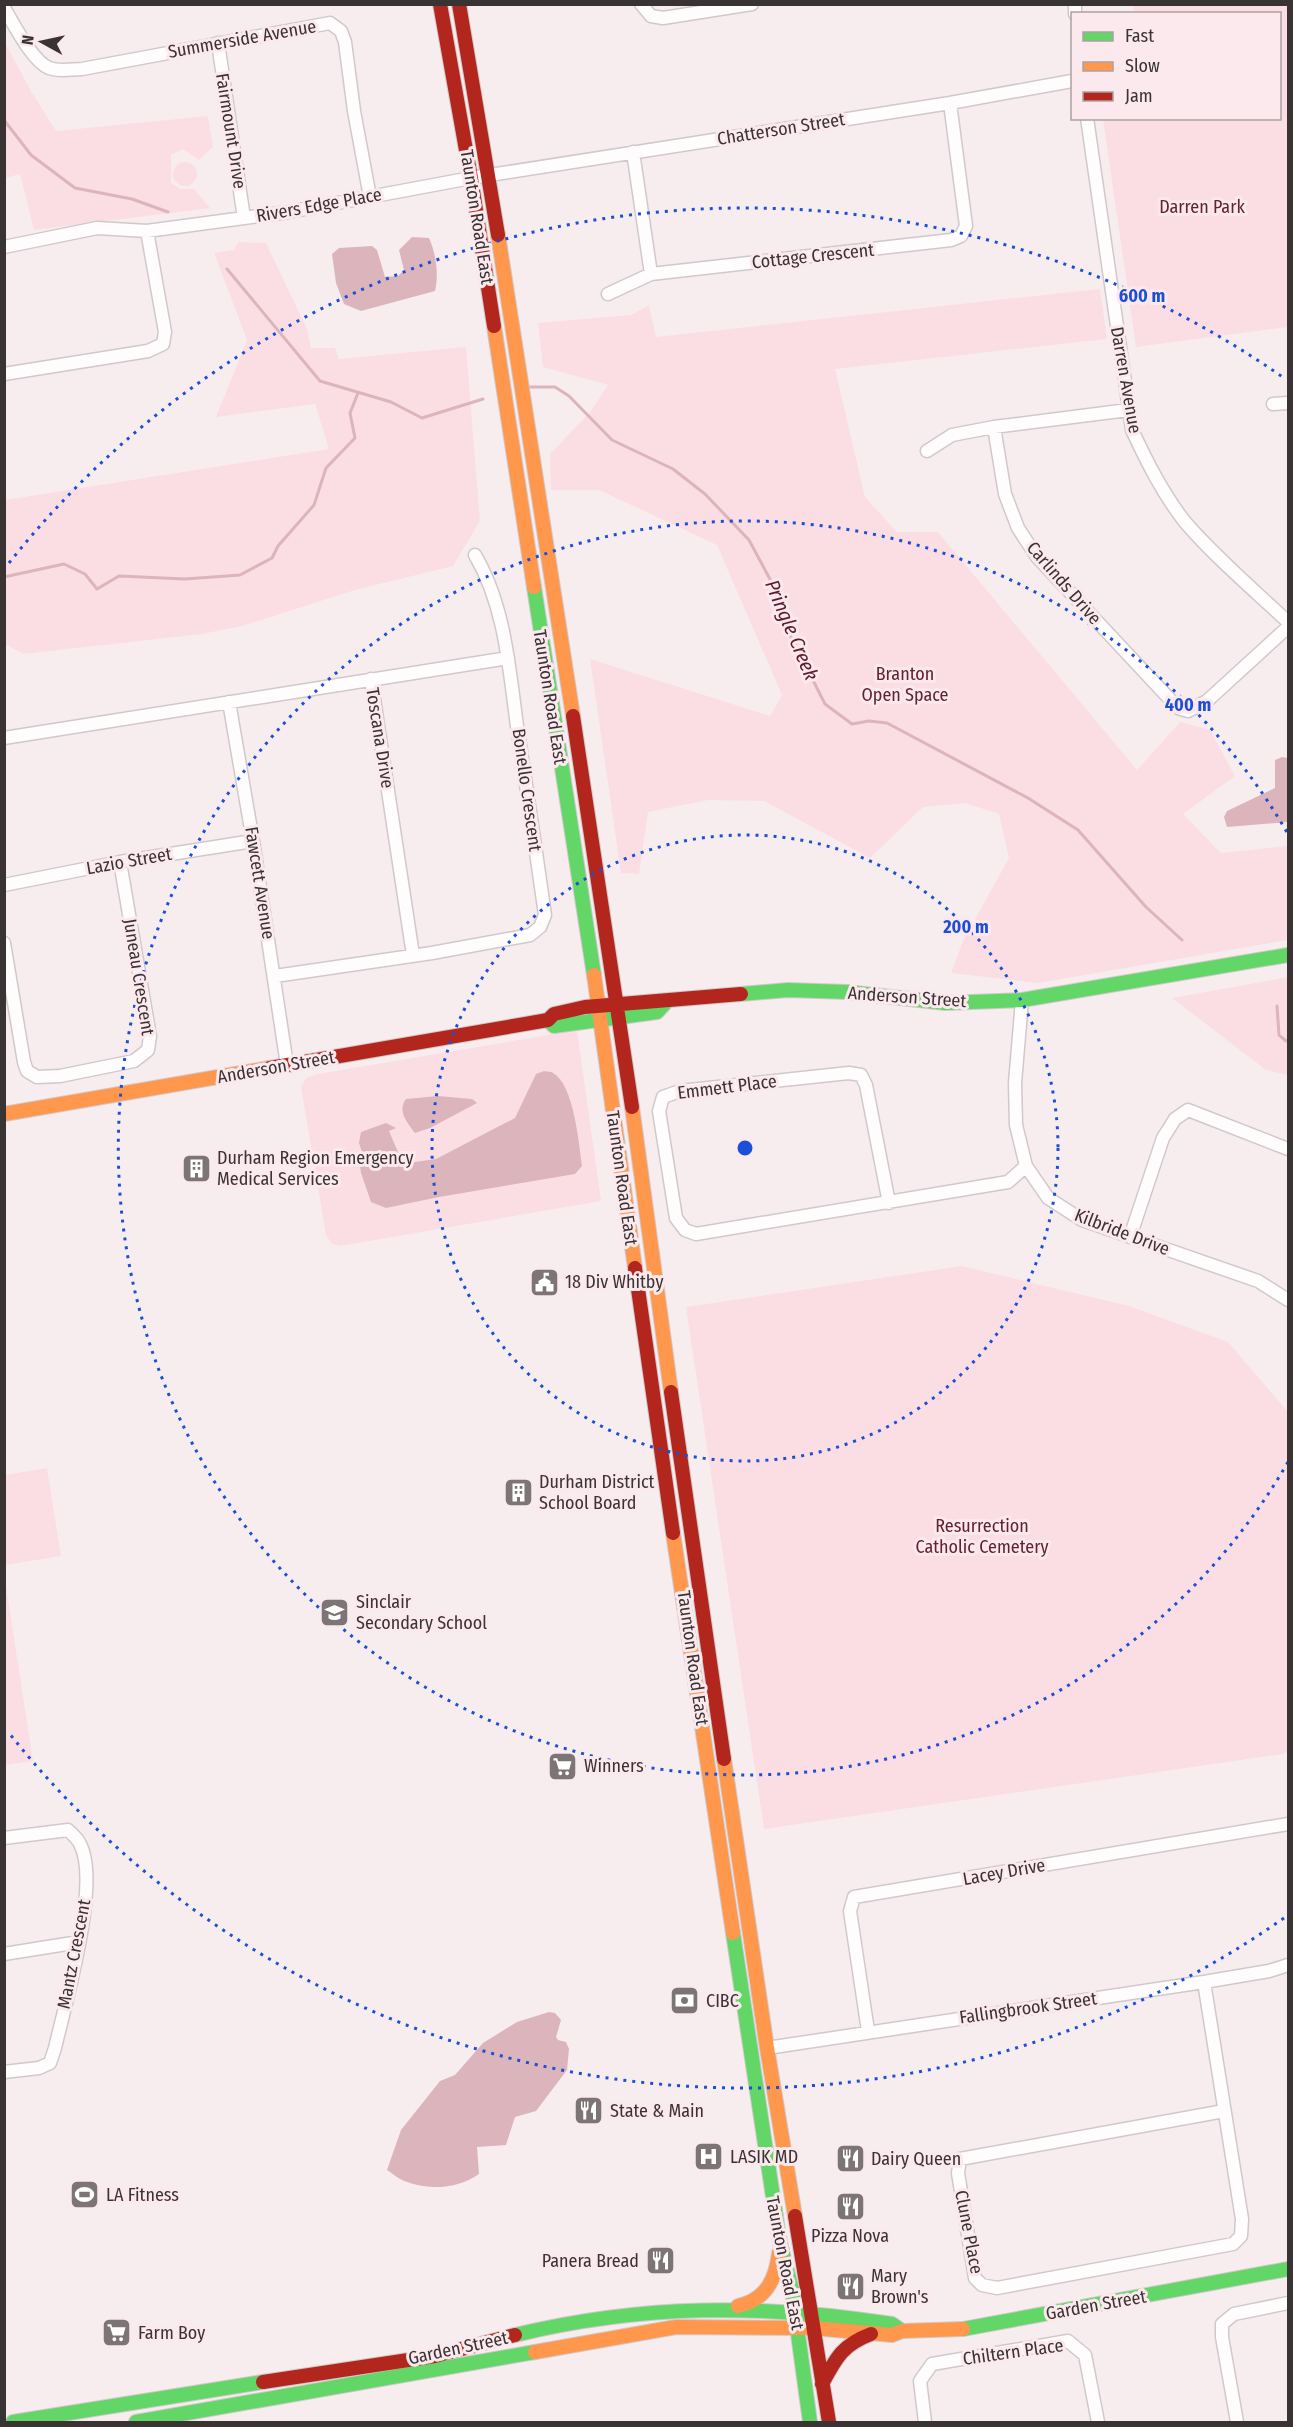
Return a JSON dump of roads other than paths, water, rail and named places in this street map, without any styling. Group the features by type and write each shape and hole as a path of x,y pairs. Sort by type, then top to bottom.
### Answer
{"main road":[{"name":"Taunton Road East","path":"440,4 471,178 601,1020 727,1902 780,2243 798,2329 810,2422"},
{"name":"Taunton Road East","path":"459,4 489,175 618,1010 685,1494 767,2048 829,2422"},
{"path":"533,579 551,575"},
{"path":"545,667 565,664"},
{"name":"Anderson Street","path":"4,1114 548,1020 554,1014 598,1005 618,1010 657,1012 667,1001 710,995 788,990 847,992 945,1003 1022,1000 1288,955"},
{"name":"Anderson Street","path":"548,1020 554,1026 601,1020 618,1010"},
{"path":"725,2308 748,2305 768,2288 775,2277 780,2243"},
{"name":"Garden Street","path":"136,2422 676,2327 813,2328 892,2335 902,2331 959,2330 1288,2269"},
{"name":"Garden Street","path":"13,2422 231,2386 429,2357 500,2338 592,2319 679,2310 725,2308 811,2312 892,2324 902,2331"},
{"path":"822,2384 841,2349 855,2339 872,2333"}],"street":[{"path":"641,4 651,16 663,18 752,4"},
{"name":"Summerside Avenue","path":"4,8 33,54 47,67 59,70 82,69 330,23 341,31 345,42 354,111 370,197"},
{"name":"Fairmount Drive","path":"218,43 244,218"},
{"name":"Chatterson Street","path":"489,175 950,103 1071,81"},
{"name":"Cottage Crescent","path":"651,274 961,237 966,226 950,103"},
{"name":"Darren Avenue","path":"1087,120 1132,430 1148,465 1185,521 1288,622"},
{"path":"608,294 651,274 633,152"},
{"name":"Rivers Edge Place","path":"4,247 97,228 147,231 244,218 489,175"},
{"path":"4,374 148,351 163,344 165,332 147,231"},
{"path":"1273,404 1288,404"},
{"path":"927,451 952,435 994,427 1128,410"},
{"name":"Carlinds Drive","path":"994,427 1005,494 1018,528 1037,557 1178,708 1188,711 1207,701 1288,627"},
{"name":"Bonello Crescent","path":"413,955 530,935 540,927 545,915 508,658 496,600 485,571 475,555"},
{"path":"371,679 508,658"},
{"name":"Toscana Drive","path":"4,738 371,679 413,955"},
{"name":"Fawcett Avenue","path":"229,702 275,976 287,1065"},
{"name":"Lazio Street","path":"4,885 120,862 253,841"},
{"name":"Juneau Crescent","path":"4,943 27,1071 37,1077 60,1076 134,1061 148,1050 150,1036 120,862"},
{"path":"275,976 413,955"},
{"name":"Kilbride Drive","path":"1022,1000 1015,1083 1016,1125 1026,1166 1048,1198 1082,1220 1258,1281 1288,1299"},
{"name":"Emmett Place","path":"889,1203 866,1084 861,1075 849,1073 680,1091 663,1097 659,1111 676,1218 685,1230 696,1234 889,1203 1008,1182 1026,1166"},
{"path":"1130,1237 1163,1138 1175,1119 1188,1110 1288,1149"},
{"name":"Lacey Drive","path":"868,2031 850,1911 854,1897 1288,1824"},
{"name":"Mantz Crescent","path":"4,1838 68,1830 80,1843 86,1860 86,1902 79,1942 50,2063 39,2068 4,2072"},
{"path":"4,1954 79,1942"},
{"name":"Fallingbrook Street","path":"767,2048 1204,1982 1269,1971 1288,1965"},
{"name":"Clune Place","path":"1204,1982 1242,2219 1241,2236 1233,2244 997,2288 982,2285 975,2277 958,2173 960,2159 1224,2111"},
{"path":"1236,2422 1222,2337 1222,2324 1234,2314 1288,2303"},
{"name":"Chiltern Place","path":"925,2422 920,2381 932,2364 1068,2341 1085,2355 1098,2422"}],"waterway":[{"path":"4,120 31,155 75,188 132,199 168,212"},
{"path":"227,269 320,381 391,402 422,418 483,399"},
{"name":"Pringle Creek","path":"530,387 555,387 569,396 612,440 673,469 705,494 749,540 771,581 784,623 825,704 852,724 869,721 887,723 1028,798 1078,830 1146,907 1182,940"},
{"name":"Pringle Creek","path":"4,577 64,564 85,574 97,589 119,576 185,579 240,575 272,558 278,546 314,505 326,468 355,438 350,413 358,393"},
{"name":"Pringle Creek","path":"1277,1006 1279,1035 1286,1041 1288,1040"}],"place":[{"name":"Durham Region Emergency Medical Services","path":"196,1168"},
{"name":"18 Div Whitby","path":"544,1282"},
{"name":"Durham District School Board","path":"518,1492"},
{"name":"Sinclair Secondary School","path":"335,1612"},
{"name":"Winners","path":"563,1766"},
{"name":"CIBC","path":"685,2001"},
{"name":"State & Main","path":"589,2111"},
{"name":"LASIK MD","path":"709,2157"},
{"name":"Dairy Queen","path":"850,2159"},
{"name":"LA Fitness","path":"85,2195"},
{"name":"Pizza Nova","path":"850,2207"},
{"name":"Panera Bread","path":"660,2261"},
{"name":"Mary Brown's","path":"850,2286"},
{"name":"Farm Boy","path":"117,2333"}],"park label":[{"name":"Darren Park","path":"1202,207"},
{"name":"Branton Open Space","path":"905,684"},
{"name":"Resurrection Catholic Cemetery","path":"982,1536"}]}
